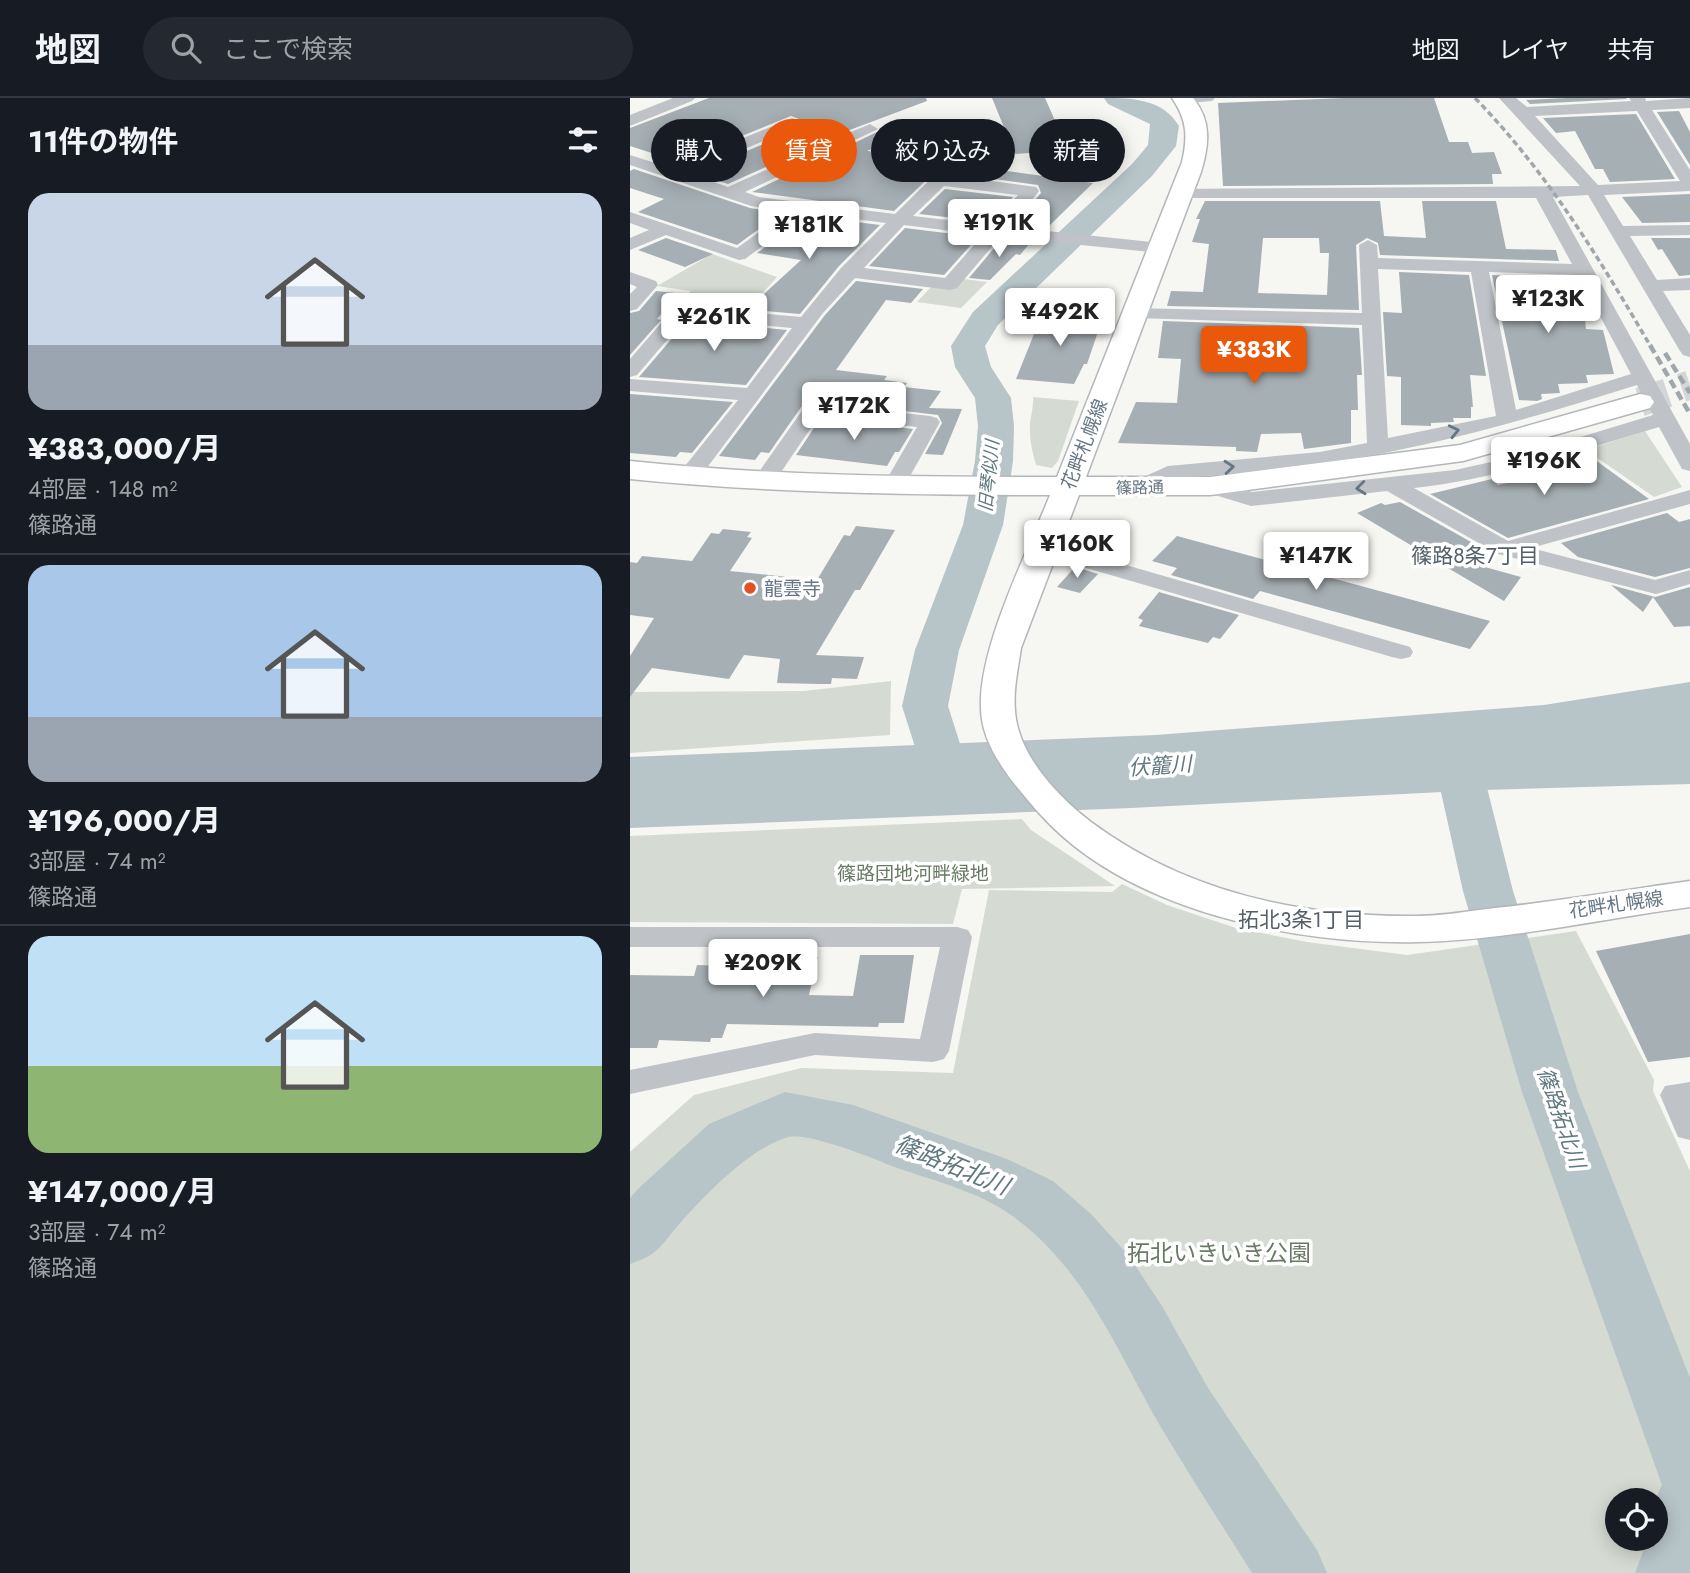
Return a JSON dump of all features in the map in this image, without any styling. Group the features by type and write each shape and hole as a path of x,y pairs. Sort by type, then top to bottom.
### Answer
{"main road":[{"name":"花畔札幌線","path":"1192,99 1198,125 1198,149 1005,648 999,687 999,719 1004,740 1031,781 1063,817 1129,866 1209,900 1257,912 1315,924 1420,929 1690,894"},
{"name":"篠路通","path":"630,470 688,476 965,486 1210,486 1463,453 1597,417 1642,389"}],"street":[{"path":"1507,98 1523,112 1593,190 1690,351"},
{"path":"630,121 673,100"},
{"path":"1523,112 1639,102 1690,103"},
{"path":"1183,193 1542,193 1690,185 1639,102"},
{"path":"857,135 870,129"},
{"path":"1665,145 1690,145"},
{"path":"630,160 651,167"},
{"path":"729,193 761,178"},
{"path":"696,182 757,202 1053,239 1161,248"},
{"path":"688,476 848,272 938,182"},
{"path":"848,272 950,284 1030,191 956,182"},
{"path":"1542,193 1584,270 1642,389 1666,418 1690,464"},
{"path":"630,217 739,255 803,208"},
{"path":"630,245 666,229"},
{"path":"1618,232 1690,230"},
{"path":"1378,447 1368,254 1479,266 1584,270"},
{"path":"1479,266 1507,419"},
{"path":"630,278 649,285 630,305"},
{"path":"1651,286 1690,284"},
{"path":"630,371 681,312 806,323"},
{"path":"1135,312 1371,319"},
{"path":"630,384 753,395"},
{"path":"1140,487 1168,472 1320,458 1642,389"},
{"path":"765,479 813,409 930,422 895,484"},
{"path":"1210,486 1251,499 1455,477 1524,461 1666,418"},
{"path":"1393,485 1506,549 1656,587 1690,577"},
{"path":"1506,549 1690,497"},
{"path":"1043,548 1401,652"},
{"path":"630,937 957,937 933,1051 816,1044 630,1082"},
{"path":"1690,1094 1676,1095 1690,1128"}],"green space":[{"path":"712,254 777,277 760,296 732,293 715,311 674,306 691,291 657,286"},
{"path":"964,279 987,282 961,308 917,302 932,286"},
{"path":"1033,397 1079,401 1058,461 1052,468 1036,465 1030,431"},
{"path":"1645,431 1682,487 1654,497 1586,450"},
{"path":"891,681 890,735 630,753 630,692 804,691"},
{"name":"篠路団地河畔緑地","path":"1022,819 1031,830 1115,886 962,889 953,924 630,922 630,836"},
{"name":"拓北いきいき公園","path":"1122,884 1167,905 1236,928 1307,942 1407,955 1576,931 1654,1080 1653,1091 1690,1171 1690,1573 630,1573 630,1152 694,1095 801,1068 953,1073 989,890 1112,892"}],"water":[{"name":"伏籠川","path":"1690,682 1690,784 1482,790 1131,808 630,828 630,757 1156,735 1544,705"}],"building":[{"path":"709,98 926,98 927,101 879,119 871,119 871,122 857,127 857,119 799,119 791,116 784,119 761,119 761,128 747,134 747,119 654,119"},
{"path":"992,98 1045,98 1054,119 1029,119 1029,153 1015,154 1015,119 1001,119"},
{"path":"1434,98 1449,142 1468,142 1472,153 1494,152 1502,174 1492,174 1493,184 1223,186 1218,103"},
{"path":"1627,99 1530,104 1526,100"},
{"path":"1679,111 1690,132 1690,165 1657,112"},
{"path":"1636,114 1675,179 1610,182 1603,169 1595,169 1575,131 1556,133 1543,118"},
{"path":"651,120 651,153 630,146 630,128"},
{"path":"871,135 871,149 867,151 871,151 871,182 924,182 894,211 752,192 773,182 857,182 857,142"},
{"path":"761,145 761,169 747,175 747,151"},
{"path":"634,169 651,175 651,182 673,182 750,208 781,213 737,245 638,212 664,199 630,188 630,171"},
{"path":"1015,172 1029,174 1029,182 1093,183 1047,228 1013,225 1041,193 1038,185 1015,182"},
{"path":"945,189 1013,197 990,222 919,214"},
{"path":"1690,194 1690,222 1642,223 1622,197"},
{"path":"1205,201 1380,201 1384,236 1426,238 1422,201 1496,201 1506,249 1556,250 1559,261 1380,255 1378,243 1367,238 1356,245 1359,310 1167,306 1171,291 1203,292 1209,244 1192,242 1200,219 1196,219","holes":["1263,238 1319,238 1320,253 1329,253 1327,295 1258,293"]},
{"path":"808,216 880,225 839,266 800,314 729,308 735,301 754,303 801,260 757,253"},
{"path":"905,228 978,237 944,275 869,266"},
{"path":"666,238 713,254 685,267 638,250"},
{"path":"1651,238 1690,238 1690,275 1679,276 1662,249 1658,250"},
{"path":"1001,240 1030,243 990,280 969,278"},
{"path":"1399,272 1469,275 1486,376 1470,375 1473,407 1471,418 1453,418 1454,422 1431,423 1431,426 1401,425 1401,377 1387,376 1383,312 1402,313"},
{"path":"1492,275 1575,278 1577,291 1582,291 1586,329 1603,330 1614,374 1586,375 1588,383 1558,384 1560,393 1541,394 1542,399 1537,401 1519,400"},
{"path":"856,281 923,289 911,303 886,300 836,370 887,376 884,380 907,383 904,387 941,391 929,408 962,409 943,455 925,454 942,423 938,415 813,400 804,403 769,453 761,452 755,460 719,456 825,315"},
{"path":"656,291 675,293 663,306 668,306 657,319 661,320 630,355 630,313 639,311"},
{"path":"1042,314 1103,317 1087,364 1084,364 1074,384 1016,379"},
{"path":"1163,321 1359,328 1362,375 1357,375 1358,410 1351,410 1351,443 1304,449 1301,433 1261,434 1257,452 1236,451 1236,447 1118,443 1136,402 1177,403 1181,359 1158,358"},
{"path":"686,322 787,330 746,385 639,377"},
{"path":"630,394 733,402 692,453 680,452 676,457 630,453"},
{"path":"820,419 913,429 887,466 796,455"},
{"path":"1587,454 1649,499 1508,538 1430,494 1492,479 1498,485 1554,473 1544,464"},
{"path":"1400,502 1480,547 1445,556 1521,577 1504,601 1436,561 1437,558 1434,559 1357,513 1381,503 1385,505"},
{"path":"1667,513 1679,522 1690,519 1690,568 1655,577 1578,557 1561,543"},
{"path":"856,526 895,530 860,590 855,590 816,655 864,657 857,679 832,678 831,684 777,683 780,659 744,655 729,679 652,668 630,697 630,656 654,618 630,615 630,562 637,563 642,556 692,561 711,533 719,534 723,529 751,532 747,537 752,538 730,571 817,580 844,535 850,536"},
{"path":"1177,536 1490,621 1470,649 1260,591 1253,599 1171,575 1177,568 1152,561"},
{"path":"1075,567 1098,574 1080,593 1057,587"},
{"path":"1611,585 1655,597 1690,587 1690,626 1674,627 1653,597 1643,612"},
{"path":"1159,592 1239,615 1220,639 1213,637 1208,643 1139,626 1143,620 1138,618"},
{"path":"1690,934 1690,1057 1648,1062 1596,951"},
{"path":"860,955 914,955 904,1023 879,1023 878,1027 727,1024 722,1038 711,1038 710,1042 659,1040 657,1048 630,1048 630,975 694,976 697,965 775,968 778,956 818,957 809,995 853,996"}],"waterway":[{"name":"旧琴似川","path":"959,782 939,750 925,706 937,650 983,525 994,461 996,426 993,398 973,367 968,346 985,319 1142,170 1162,146 1165,126 1161,119 1118,98"},
{"name":"篠路拓北川","path":"1456,756 1488,891 1550,1092 1689,1462 1690,1472"},
{"name":"篠路拓北川","path":"630,1240 661,1204 730,1140 785,1114 853,1127 986,1175 1032,1198 1071,1232 1107,1274 1140,1325 1185,1408 1292,1573"},
{"name":"篠路拓北川","path":"1670,1573 1680,1558 1690,1498"}],"tunnel":[{"path":"1640,402 1690,385"}],"railway":[{"path":"1475,98 1549,186 1612,281 1651,347"},
{"path":"1650,345 1690,414"},
{"path":"1665,353 1690,393"}],"place":[{"name":"龍雲寺","path":"750,588"}],"district":[{"name":"篠路8条7丁目","path":"1475,556"},
{"name":"拓北3条1丁目","path":"1301,920"}]}
